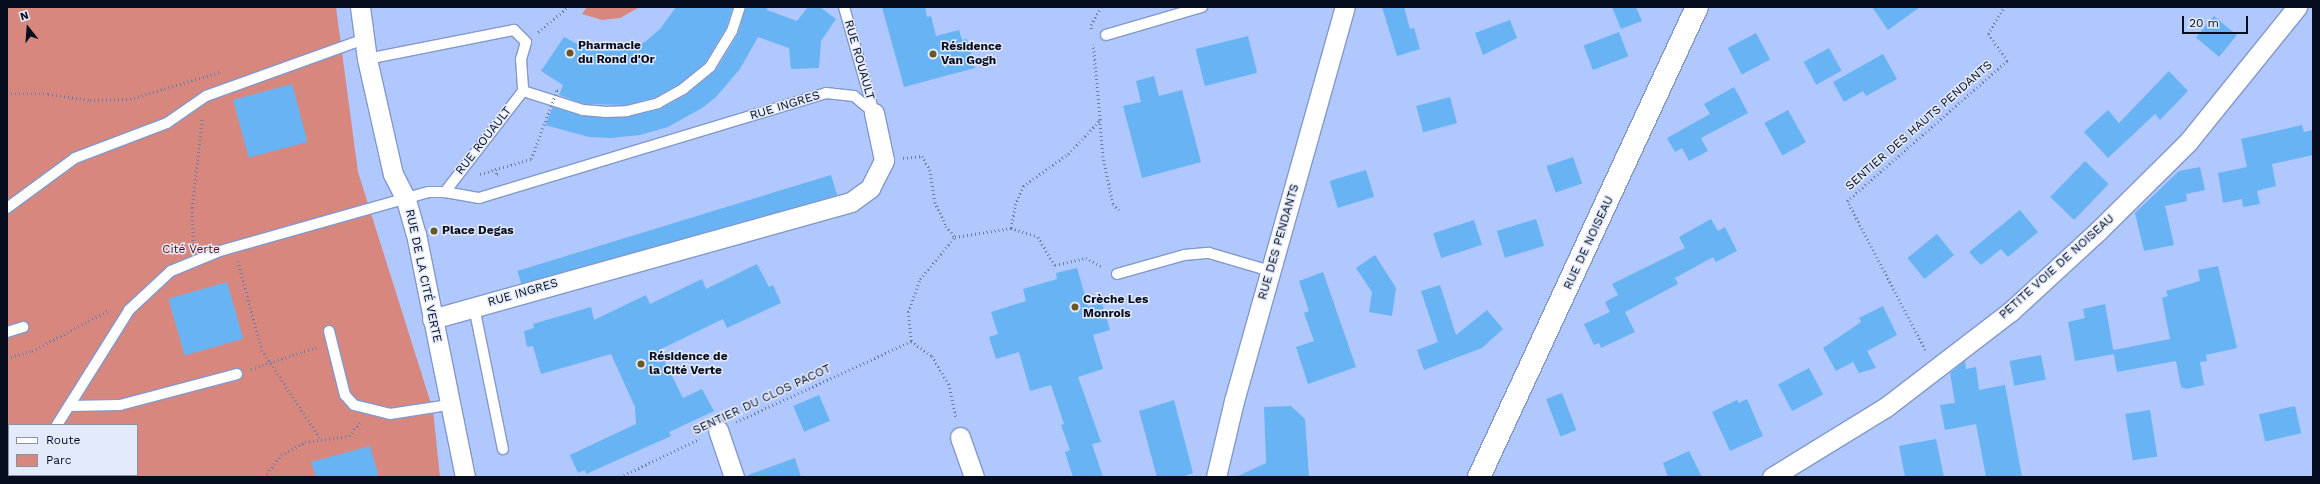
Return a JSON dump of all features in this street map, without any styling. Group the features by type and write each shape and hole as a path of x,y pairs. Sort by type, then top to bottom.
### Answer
{"street":[{"name":"RUE DE LA CITÉ VERTE","path":"360,7 367,59 393,174 406,200 416,234 449,404 465,477"},
{"name":"RUE DES PENDANTS","path":"1216,477 1224,438 1345,7"},
{"name":"RUE DE NOISEAU","path":"1479,477 1697,7"},
{"name":"PETITE VOIE DE NOISEAU","path":"1772,477 1886,407 2011,311 2098,232 2188,142 2297,7"},
{"path":"874,113 884,160"},
{"name":"RUE INGRES","path":"432,319 851,202 870,188 884,160"},
{"path":"718,430 734,477"},
{"path":"960,437 974,477"}],"lane":[{"path":"367,59 514,30 526,42 521,59 523,91 583,110 604,112 627,111 658,103 683,89 710,67 732,31 740,7"},
{"name":"RUE ROUAULT","path":"844,7 874,113"},
{"path":"1106,34 1202,7"},
{"path":"7,208 75,158 167,122 206,96 364,39"},
{"name":"RUE ROUAULT","path":"445,192 523,91"},
{"name":"RUE INGRES","path":"406,200 429,192 445,192 479,198 826,93 854,96 874,113"},
{"path":"58,424 129,310 171,271 234,247 406,200"},
{"path":"1117,274 1184,255 1210,253 1270,271"},
{"path":"474,307 503,449"},
{"path":"7,332 23,328"},
{"path":"329,331 346,395 354,405 390,414 449,404"},
{"path":"69,406 120,405 237,374"}],"path":[{"path":"526,42 568,7"},
{"path":"1091,32 1091,25 1101,7"},
{"name":"SENTIER DES HAUTS PENDANTS","path":"1935,369 1847,201 2007,61 1988,34 2004,7"},
{"path":"1092,38 1103,156 1113,204 1120,211"},
{"path":"7,94 48,94 90,100 130,99 225,71"},
{"path":"487,172 531,159 557,90 567,93"},
{"path":"194,262 192,208 194,170 206,96"},
{"path":"1011,228 1015,205 1023,186 1068,154 1100,120"},
{"path":"884,160 922,156 930,170 935,202 946,226 955,237"},
{"path":"960,437 949,384 932,356 911,340 908,312 920,279 955,237 1011,228 1038,237 1055,265 1086,258 1117,274"},
{"path":"234,247 262,350 320,438"},
{"path":"7,358 32,351 114,307 129,310"},
{"name":"SENTIER DU CLOS PACOT","path":"620,477 911,340"},
{"path":"237,374 332,343"},
{"path":"264,477 281,455 305,442 320,438 349,436 370,409"}],"green space":[{"name":"Cité Verte","path":"7,7 336,7 358,172 433,410 440,477 7,477"},
{"path":"587,7 640,7 620,18 602,20 582,14"}],"building":[{"path":"676,7 733,7 726,28 705,63 679,84 656,97 626,105 584,104 559,95 563,85 541,71 564,37 585,48 600,51 631,48 645,42 660,29"},
{"path":"746,7 767,7 767,10 797,21 808,7 820,7 836,19 821,41 819,68 791,69 789,48 758,37 740,69 716,97 702,108 668,127 640,135 611,138 589,137 545,125 553,107 582,116 627,117 660,109 686,95 716,70 738,34"},
{"name":"Résidence Van Gogh","path":"882,7 925,7 927,17 931,16 936,36 959,30 962,40 967,39 975,68 904,87"},
{"path":"1382,7 1404,7 1410,29 1414,28 1420,49 1397,56"},
{"path":"1612,7 1636,7 1642,21 1621,29"},
{"path":"1872,7 1920,7 1888,30"},
{"path":"2214,16 2237,35 2219,57 2196,37"},
{"path":"1510,20 1517,38 1483,55 1475,33"},
{"path":"1619,32 1628,56 1593,70 1584,46"},
{"path":"1756,33 1770,59 1742,75 1728,48"},
{"path":"1248,36 1257,73 1205,86 1196,49"},
{"path":"1829,48 1842,71 1816,85 1804,62"},
{"path":"1883,54 1897,79 1866,96 1863,91 1844,102 1833,82"},
{"path":"2169,71 2188,91 2160,120 2155,114 2108,158 2084,132 2108,110 2119,123"},
{"path":"1154,76 1159,96 1182,90 1201,162 1142,178 1123,106 1141,102 1136,81"},
{"path":"292,84 308,142 249,158 233,100"},
{"path":"1734,87 1748,113 1701,138 1708,151 1689,161 1682,148 1675,152 1667,138 1710,114 1704,104"},
{"path":"1450,97 1457,123 1423,132 1416,106"},
{"path":"1788,110 1806,142 1782,155 1764,123"},
{"path":"2302,125 2304,132 2313,130 2313,155 2272,164 2276,186 2257,191 2260,204 2243,207 2242,199 2223,203 2218,173 2247,167 2241,139"},
{"path":"1573,157 1582,183 1556,193 1547,166"},
{"path":"2085,161 2109,184 2074,220 2050,197"},
{"path":"2200,167 2205,190 2186,194 2187,201 2165,206 2174,245 2144,251 2135,213 2179,171"},
{"path":"1366,170 1374,197 1338,208 1330,181"},
{"path":"831,175 837,195 523,291 517,271"},
{"path":"2020,210 2038,232 2008,257 2001,249 1981,265 1969,252"},
{"path":"1536,219 1544,246 1505,258 1497,231"},
{"path":"1711,219 1718,231 1725,227 1737,251 1716,262 1713,257 1675,278 1678,284 1625,312 1635,332 1601,348 1599,343 1594,345 1584,324 1610,312 1605,302 1618,295 1612,284 1685,248 1679,237"},
{"path":"1474,220 1482,245 1441,258 1433,233"},
{"path":"1937,234 1954,255 1924,279 1907,258"},
{"path":"1375,255 1396,288 1392,316 1369,312 1372,292 1356,268"},
{"name":"Résidence de la Cité Verte","path":"757,264 769,287 773,285 781,303 727,328 723,319 659,350 683,398 702,389 714,411 669,432 671,436 586,474 585,470 578,473 570,455 636,424 635,407 611,354 541,374 533,346 527,347 524,331 534,328 533,324 591,307 594,320 646,295 650,304 702,279 706,289"},
{"path":"2218,266 2237,348 2206,355 2207,361 2200,362 2204,385 2186,389 2181,387 2176,361 2117,372 2113,350 2170,339 2162,298 2168,296 2166,291 2200,281 2198,270"},
{"path":"1077,268 1088,306 1102,303 1110,330 1093,335 1103,369 1078,377 1101,442 1092,444 1103,477 1073,477 1065,452 1070,450 1061,425 1064,424 1051,385 1030,391 1019,352 996,359 989,337 998,334 991,312 1026,301 1023,289 1057,279 1056,273"},
{"path":"1323,272 1356,367 1308,384 1296,347 1314,341 1304,313 1309,311 1299,281"},
{"path":"227,282 243,339 185,356 168,299"},
{"path":"1440,285 1456,335 1487,310 1503,329 1482,348 1424,370 1417,350 1438,342 1421,291"},
{"path":"2105,304 2114,354 2075,361 2068,322 2085,318 2083,309"},
{"path":"1883,306 1897,335 1867,351 1876,368 1859,373 1853,362 1836,371 1823,348 1861,322 1859,318"},
{"path":"2041,355 2046,380 2014,386 2010,361"},
{"path":"1965,361 1966,369 1976,367 1979,390 2005,385 2022,477 1986,477 1976,424 1945,430 1940,405 1955,403 1950,373"},
{"path":"1809,368 1823,394 1792,411 1778,384"},
{"path":"1562,393 1576,430 1560,436 1546,399"},
{"path":"819,395 830,421 804,432 793,406"},
{"path":"1747,399 1763,436 1730,451 1712,412 1737,400 1739,403"},
{"path":"1174,400 1193,473 1182,477 1157,477 1139,411"},
{"path":"1291,406 1305,419 1309,477 1236,477 1266,463 1264,407"},
{"path":"2295,406 2301,433 2265,442 2259,414"},
{"path":"2150,410 2157,456 2133,460 2125,414"},
{"path":"1936,439 1944,477 1905,477 1899,446"},
{"path":"370,446 379,477 316,477 311,462"},
{"path":"1689,451 1702,477 1668,477 1663,463"},
{"path":"795,458 801,477 748,477 748,475"}],"place":[{"name":"Pharmacie du Rond d'Or","path":"570,53"},
{"name":"Résidence Van Gogh","path":"933,54"},
{"name":"Place Degas","path":"434,231"},
{"name":"Crèche Les Monrois","path":"1075,307"},
{"name":"Résidence de la Cité Verte","path":"641,364"}]}
